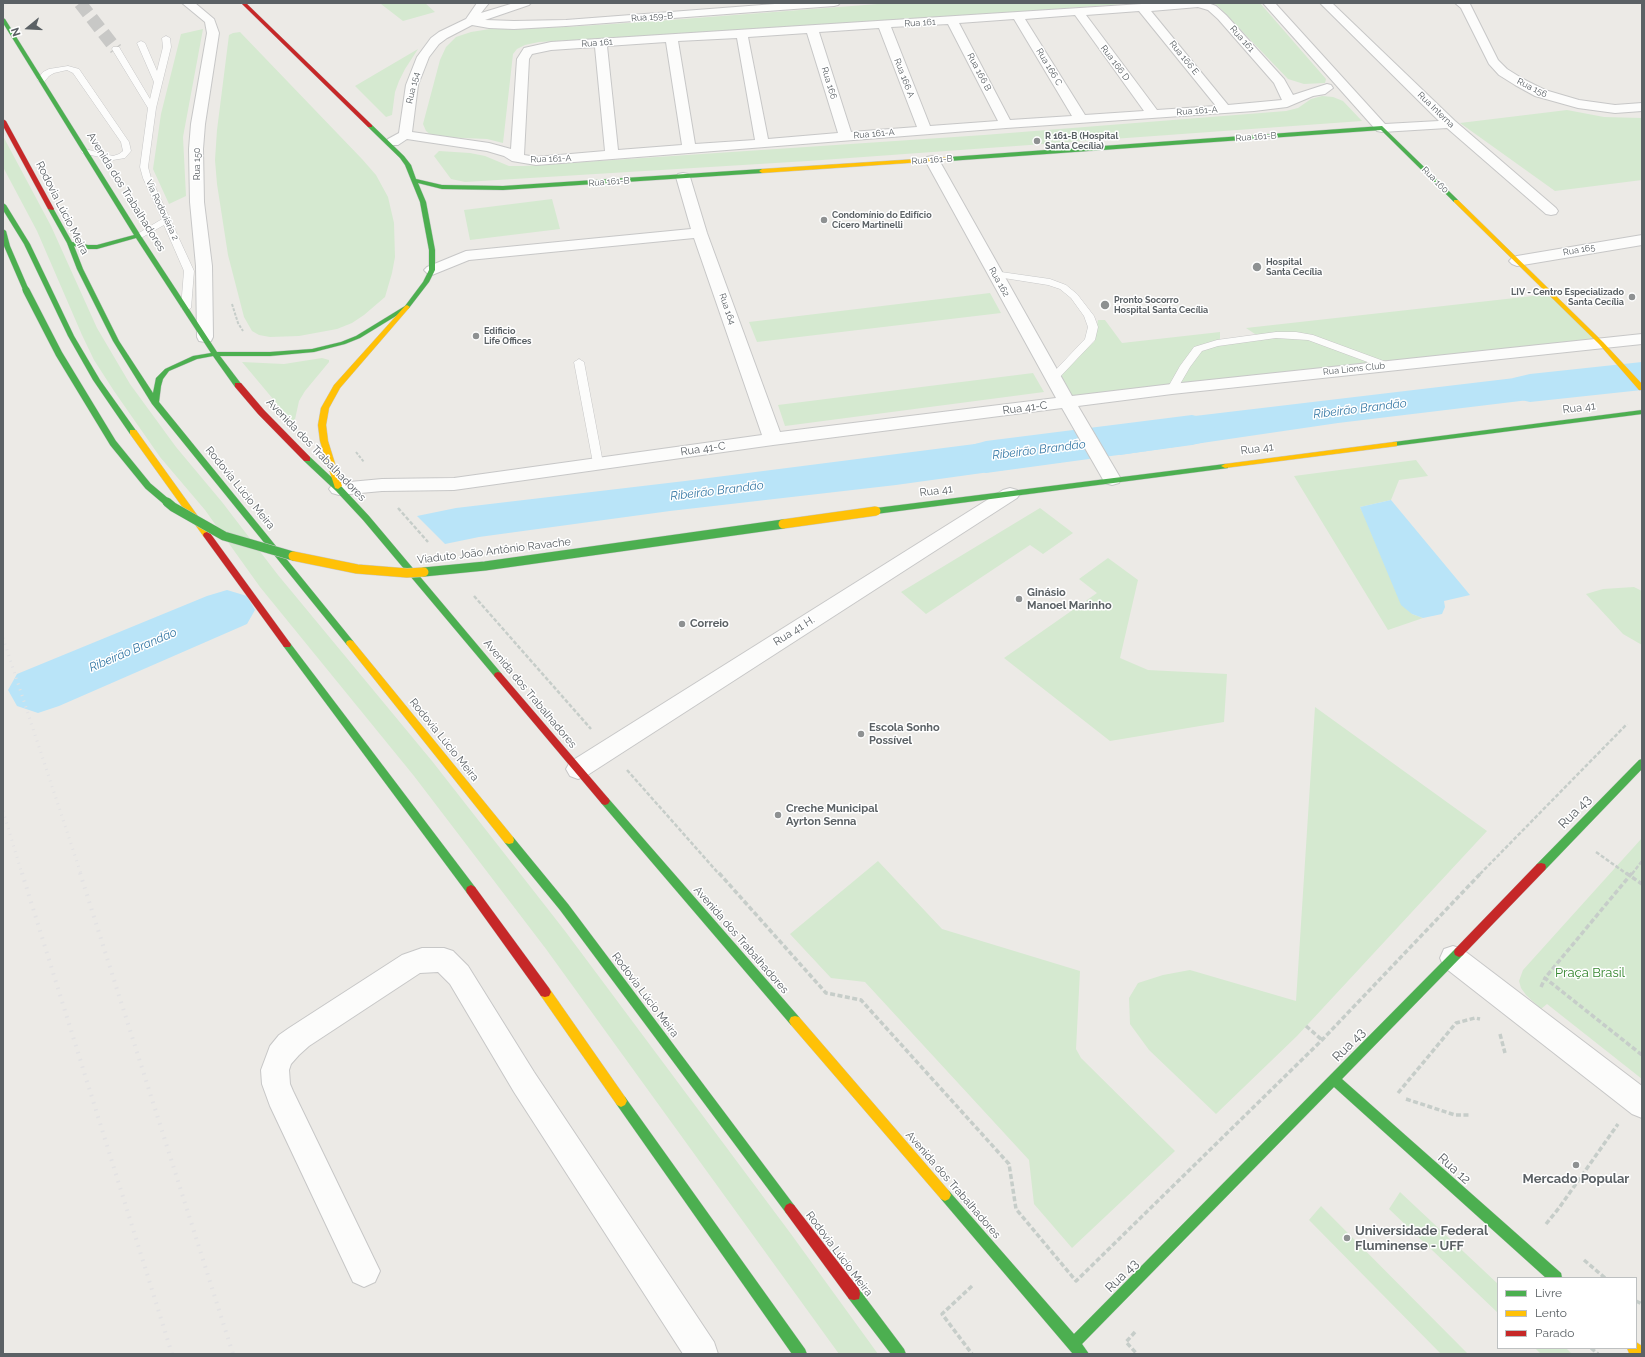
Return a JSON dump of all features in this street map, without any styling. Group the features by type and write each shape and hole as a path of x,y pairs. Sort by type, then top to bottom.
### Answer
{"main road":[{"path":"243,3 408,165 423,202 431,243 433,260 432,270 426,282 407,307 337,387 325,408 322,425 324,441 335,485"},
{"name":"Avenida dos Trabalhadores","path":"3,19 138,236 215,354 233,378 261,412 366,518 1071,1351"},
{"name":"Rodovia Lúcio Meira","path":"3,121 70,243 80,269 116,341 155,402 564,907 899,1354"},
{"name":"Rua 161-B","path":"415,180 442,187 486,189 683,177 1382,128"},
{"name":"Rua 160","path":"1382,128 1604,347"},
{"path":"3,205 27,244 71,336 97,380 278,633 504,934 800,1354"},
{"name":"Viaduto João Antônio Ravache","path":"3,231 7,246 26,290 59,354 117,448 148,486 173,507 224,536 286,555 357,569 387,572 430,572 485,566 876,511"},
{"path":"70,243 88,247 115,244 138,236"},
{"path":"155,402 157,386 160,378 168,370 185,361 215,354 284,354 312,351 328,347 363,334 407,307"},
{"path":"1604,347 1642,388"},
{"name":"Rua 41","path":"876,511 1010,494 1108,473 1642,412"},
{"name":"Rua 43","path":"1071,1351 1350,1061 1453,958 1642,763"},
{"name":"Rua 12","path":"1334,1079 1555,1277"}],"street":[{"name":"Rua 150","path":"188,3 210,21 213,33 198,124 196,149 197,202 204,266 205,337"},
{"name":"Rua 154","path":"405,135 412,86 423,57 435,41 443,35 470,21 483,3"},
{"path":"470,21 525,3"},
{"name":"Rua 159-B","path":"470,21 489,24 540,24 652,18 773,5 834,3"},
{"name":"Rua 160","path":"1269,3 1343,88 1382,128"},
{"name":"Rua Interna","path":"1326,3 1450,124 1551,211"},
{"name":"Rua 156","path":"1462,3 1466,6 1493,62 1503,72 1518,82 1540,93 1578,104 1615,109 1642,107"},
{"name":"Rua 161","path":"517,158 523,59 528,51 542,47 600,42 1018,17 1192,4 1212,8 1222,17 1280,82 1289,101"},
{"name":"Rua 166 E","path":"1142,7 1225,109"},
{"name":"Rua 166 D","path":"1078,12 1153,114"},
{"name":"Rua 166 C","path":"1018,17 1080,118"},
{"name":"Rua 166 B","path":"952,21 1006,124"},
{"name":"Rua 166 A","path":"884,25 925,130"},
{"name":"Rua 166","path":"812,30 846,136"},
{"path":"742,34 762,143"},
{"path":"672,38 689,149"},
{"path":"600,42 612,154"},
{"path":"1280,82 1299,87 1327,88"},
{"name":"Rua 161-A","path":"405,135 489,147 509,153 517,158 536,160 1080,118 1268,106 1289,101 1327,88 1343,88"},
{"name":"Rua 161-B","path":"1382,128 1450,124"},
{"path":"389,145 405,135"},
{"name":"Rua 162","path":"932,160 994,274 1108,473"},
{"name":"Rua 164","path":"683,177 700,233 773,439"},
{"path":"432,270 466,256 700,233"},
{"name":"Rua 165","path":"1517,261 1642,240"},
{"name":"Rua Lions Club","path":"1067,402 1172,388 1385,365 1604,347 1642,339"},
{"name":"Rua 41-C","path":"335,485 454,484 773,439 1067,402"},
{"name":"Rua 41 H.","path":"578,769 1010,494"},
{"path":"1453,958 1642,1104"},
{"path":"364,1271 280,1096 276,1084 275,1070 280,1056 289,1045 299,1037 411,964 422,960 444,960 459,975 524,1082 702,1354"}],"lane":[{"name":"Via Rodoviária 2","path":"166,38 167,47 152,108 144,167 147,178 189,271 190,285 186,308"},
{"path":"141,43 158,82"},
{"path":"116,49 152,108"},
{"path":"41,80 46,74 52,71 68,68 76,71 125,142 127,151 122,156 113,158 85,151"},
{"path":"138,236 166,220"},
{"path":"994,274 1050,282 1063,286 1074,296 1089,316 1093,327 1090,340 1053,378"},
{"path":"1172,388 1185,366 1198,349 1217,343 1276,335 1296,334 1310,337 1385,365"},
{"path":"579,362 598,463"}],"path":[{"path":"231,300 238,322 244,332"},
{"path":"355,450 405,516 432,548"},
{"path":"473,595 826,993 861,1000 1009,1164 1016,1208 1076,1280 1322,1040 1505,847 1627,724"},
{"path":"1571,835 1642,884"},
{"path":"1642,861 1545,978 1642,1055"},
{"path":"1469,1115 1455,1115 1396,1095 1456,1023 1475,1018 1483,1020"},
{"path":"1306,1026 1322,1040"},
{"path":"1501,1039 1505,1053"},
{"path":"1544,1226 1559,1208 1615,1127"},
{"path":"972,1286 942,1314 972,1354"},
{"path":"1137,1330 1126,1342 1137,1354"}],"green space":[{"path":"425,3 435,12 403,21 381,4"},
{"path":"891,3 1136,3 880,22 539,42 525,45 517,49 513,54 503,143 487,139 440,137 431,135 426,131 423,124 440,60 446,47 456,37 471,32 490,29 567,27 657,21"},
{"path":"1211,3 1260,3 1326,79 1325,83 1304,84 1288,79 1217,5"},
{"path":"203,29 183,137 186,196 169,204 153,169 161,114 181,34"},
{"path":"240,32 362,159 376,175 388,197 394,223 395,257 385,297 352,323 337,329 299,336 270,337 259,335 252,331 244,317 228,255 217,184 215,160 217,130 229,35"},
{"path":"418,49 399,81 395,92 392,115 386,117 355,86"},
{"path":"1322,96 1333,97 1343,101 1362,121 808,161 465,182 451,179 434,156 439,151 470,153 485,156 509,166 524,166 984,135 1286,111 1298,108 1311,99"},
{"path":"1567,110 1604,117 1642,118 1642,180 1555,191 1460,123"},
{"path":"3,136 51,226 97,328 130,384 176,447 222,502 278,575 432,761 565,931 791,1234 878,1354 839,1354 546,949 414,776 260,587 205,510 160,457 94,360 37,231 3,167"},
{"path":"552,199 560,229 470,240 464,210"},
{"path":"990,293 1001,313 757,342 749,322"},
{"path":"1551,294 1601,343 1067,402 1053,378 1094,342 1098,320 1105,320 1122,343 1220,332 1220,341 1258,336 1246,328"},
{"path":"322,358 329,360 329,362 305,391 299,401 294,424 242,362 284,364"},
{"path":"1033,373 1044,392 785,426 778,405"},
{"path":"1416,460 1428,476 1399,480 1391,500 1360,507 1412,614 1423,618 1388,630 1294,476"},
{"path":"1040,508 1073,533 1043,554 1030,545 926,614 901,592"},
{"path":"1108,558 1138,580 1120,658 1148,670 1227,674 1224,722 1110,741 1004,658 1097,593 1079,579"},
{"path":"1634,587 1642,591 1642,645 1623,634 1586,594 1603,589"},
{"path":"1315,707 1487,831 1297,1036 1216,1114 1149,1050 1130,1024 1129,998 1138,983 1163,975 1190,970 1296,1001"},
{"name":"Praça Brasil","path":"1642,838 1642,1079 1547,1004 1541,1009 1526,995 1521,988 1519,981 1523,970"},
{"path":"878,861 942,929 1080,971 1076,1049 1081,1058 1175,1151 1072,1248 1034,1204 1029,1160 865,982 831,978 790,934"},
{"path":"1400,1192 1497,1283 1497,1312 1389,1209"},
{"path":"1321,1206 1468,1354 1441,1354 1309,1220"},
{"path":"1536,1349 1567,1349 1572,1354 1541,1354"}],"water":[{"path":"1599,368 1620,389 1338,423 1120,455 1102,427"},
{"path":"1061,433 1076,460 896,485 670,511 479,537 445,544 417,516 456,508 685,481"},
{"path":"1391,500 1470,595 1444,601 1445,607 1442,614 1423,618 1412,614 1401,605 1360,507"}],"waterway":[{"name":"Ribeirão Brandão","path":"1530,388 1642,376"},
{"name":"Ribeirão Brandão","path":"986,457 1192,430"},
{"name":"Ribeirão Brandão","path":"38,690 227,610"}],"tunnel":[{"path":"80,3 116,49"}],"railway":[{"path":"3,638 81,874"},
{"path":"3,811 22,874"},
{"path":"22,873 172,1354"},
{"path":"80,873 233,1354"}],"traffic: fast":[{"path":"3,19 138,236 215,354 238,385"},
{"path":"155,402 157,386 160,378 167,370 195,357 215,354 270,354 312,351 343,343 358,337 407,307 426,282 432,270 432,250 423,202 408,165 402,157 370,126"},
{"path":"949,159 1382,128 1456,201"},
{"path":"415,180 442,187 503,188 762,171"},
{"path":"3,205 27,244 71,336 97,380 133,432"},
{"path":"51,209 70,243 80,269 116,341 155,402 350,643"},
{"path":"3,231 7,246 26,290"},
{"path":"70,243 88,247 97,247 138,236"},
{"path":"26,290 59,354 113,443 148,486 173,507 224,536 293,556"},
{"path":"1394,444 1642,412"},
{"path":"307,459 339,489 366,518 498,675"},
{"path":"876,511 1225,466"},
{"path":"424,572 485,566 783,524"},
{"path":"287,645 471,890"},
{"path":"1541,867 1642,763"},
{"path":"605,801 795,1021"},
{"path":"509,840 564,907 790,1209"},
{"path":"1073,1344 1459,952"},
{"path":"1334,1079 1555,1277"},
{"path":"621,1101 800,1354"},
{"path":"945,1195 1082,1354"},
{"path":"854,1294 899,1354"}],"traffic: slow":[{"path":"762,171 949,159"},
{"path":"1456,201 1601,343 1642,388"},
{"path":"338,486 324,441 322,425 325,408 337,387 407,307"},
{"path":"133,432 207,535"},
{"path":"1225,466 1394,444"},
{"path":"783,524 876,511"},
{"path":"293,556 357,569 407,573 424,572"},
{"path":"350,643 509,840"},
{"path":"545,992 621,1101"},
{"path":"795,1021 945,1195"},
{"path":"1635,1349 1641,1354"}],"traffic: jam":[{"path":"243,3 370,126"},
{"path":"3,121 51,209"},
{"path":"238,385 261,412 307,459"},
{"path":"207,535 287,645"},
{"path":"498,675 605,801"},
{"path":"1459,952 1541,867"},
{"path":"471,890 545,992"},
{"path":"790,1209 854,1294"}],"place":[{"name":"R 161-B (Hospital Santa Cecília)","path":"1037,141"},
{"name":"Condomínio do Edifício Cícero Martinelli","path":"824,220"},
{"name":"Hospital Santa Cecília","path":"1257,267"},
{"name":"LIV - Centro Especializado Santa Cecília","path":"1632,297"},
{"name":"Pronto Socorro Hospital Santa Cecília","path":"1105,305"},
{"name":"Edificio Life Offices","path":"476,336"},
{"name":"Ginásio Manoel Marinho","path":"1019,599"},
{"name":"Correio","path":"682,624"},
{"name":"Escola Sonho Possível","path":"861,734"},
{"name":"Creche Municipal Ayrton Senna","path":"778,815"},
{"name":"Mercado Popular","path":"1576,1165"},
{"name":"Universidade Federal Fluminense - UFF","path":"1347,1238"}]}
